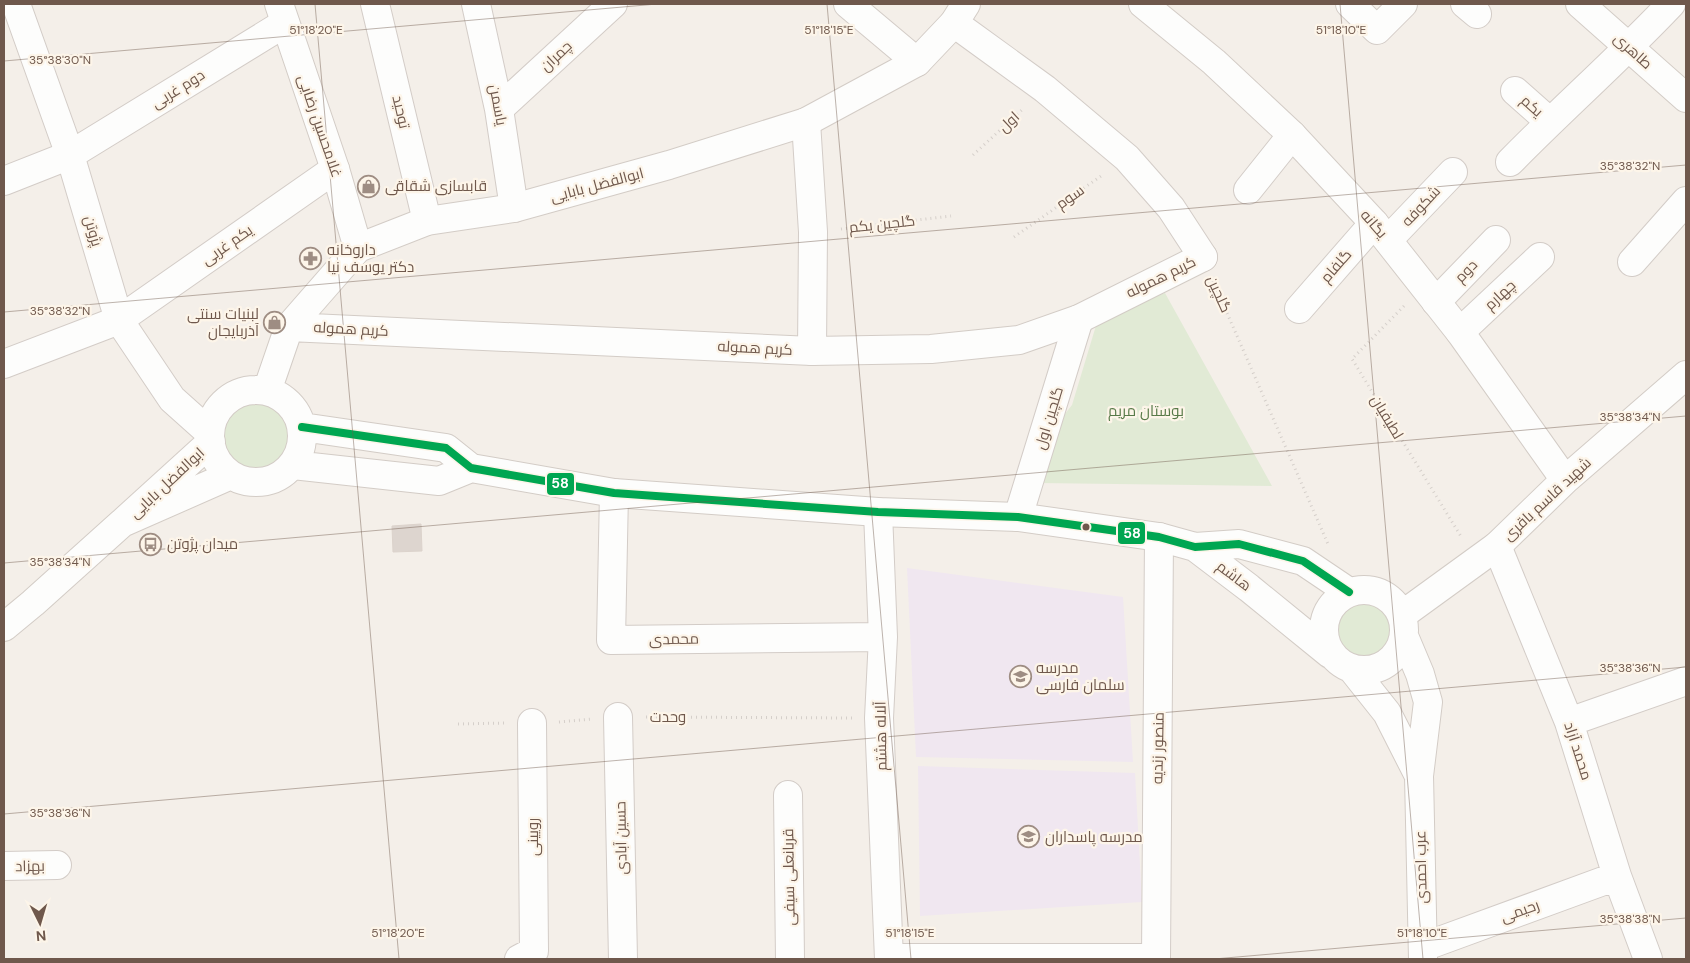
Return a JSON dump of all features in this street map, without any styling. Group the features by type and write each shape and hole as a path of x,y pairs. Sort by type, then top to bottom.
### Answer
{"street":[{"name":"پژوتن","path":"16,4 70,155 119,320 172,399 210,438"},
{"name":"توحید","path":"375,4 427,221"},
{"name":"یاسمن","path":"476,4 499,109 514,208"},
{"name":"چمران","path":"499,109 613,4"},
{"path":"848,4 917,62"},
{"name":"یگانه","path":"1143,4 1214,62 1292,134 1381,232 1460,332 1565,480"},
{"path":"1350,4 1377,30 1403,4"},
{"name":"طاهری","path":"1580,4 1686,98"},
{"path":"1510,162 1630,48 1671,4"},
{"name":"دوم غربی","path":"4,181 70,155 282,13"},
{"name":"غلامحسین رضایی","path":"282,13 335,170 358,248"},
{"name":"ابوالفضل بابایی","path":"267,391 289,327 358,248 427,221 514,208 669,165 806,122 917,62 960,13"},
{"name":"گلچین","path":"960,13 1045,89 1127,158 1171,208 1203,257"},
{"name":"یکم","path":"1515,91 1550,122"},
{"path":"806,122 813,232 812,351"},
{"path":"1248,190 1292,134"},
{"name":"یکم غربی","path":"4,364 119,320 335,170"},
{"name":"شکوفه","path":"1381,232 1453,172"},
{"path":"1632,262 1686,201"},
{"name":"گلفام","path":"1299,309 1381,232"},
{"name":"دوم","path":"1430,294 1496,240"},
{"name":"کریم هموله","path":"289,327 812,351 931,349 1019,340 1079,319 1203,257"},
{"name":"چهارم","path":"1460,332 1540,257"},
{"name":"گلچین اول","path":"1018,517 1079,319"},
{"name":"شهید قاسم باقری","path":"1403,626 1487,554 1565,480 1686,375"},
{"path":"254,390 267,391 279,396 297,414 302,427 303,440 300,453 293,465 283,474 271,480 258,483 244,481 231,475 220,465 212,451 210,438 214,417 221,406 230,398 242,392 254,390"},
{"path":"302,427 446,448 471,468 614,494 878,512 1018,517 1160,538 1195,547"},
{"name":"ابوالفضل بابایی","path":"4,627 33,604 122,523 210,438"},
{"path":"293,465 439,481 471,468"},
{"name":"ابوالفضل بابایی","path":"122,523 231,475"},
{"name":"محمدی","path":"614,494 611,640 883,637"},
{"name":"آلاله هشتم","path":"878,512 883,637 879,718 889,959"},
{"name":"منصور زندیه","path":"1156,958 1160,538"},
{"name":"هاشم","path":"1195,547 1239,544 1303,561 1349,592"},
{"name":"هاشم","path":"1195,547 1250,588 1330,654"},
{"name":"محمد آزاد","path":"1487,554 1569,722 1617,876 1648,959"},
{"path":"1361,589 1374,590 1386,596 1395,604 1403,626 1395,656 1386,664 1376,669 1364,670 1352,669 1340,663 1330,654 1325,643 1323,631 1325,618 1330,607 1338,598 1349,592 1361,589"},
{"name":"عرب احمدی","path":"1403,626 1428,702 1419,776 1423,953"},
{"path":"1352,669 1387,713 1419,776"},
{"path":"1569,722 1686,681"},
{"name":"حسین آبادی","path":"618,717 623,959"},
{"name":"رویینی","path":"526,955 532,723"},
{"name":"قربانعلی سیفی","path":"788,795 790,959"},
{"name":"بهزاد","path":"4,866 56,865"},
{"name":"رحیمی","path":"1423,953 1617,876"},
{"path":"889,959 1156,958"}],"path":[{"name":"اول","path":"973,155 1045,89"},
{"name":"سوم","path":"1014,237 1127,158"},
{"name":"گلچین یکم","path":"813,232 951,216"},
{"name":"گلچین","path":"1203,257 1329,547"},
{"name":"لطیفیان","path":"1430,294 1352,359 1487,554"},
{"name":"وحدت","path":"458,724 532,723 618,717 879,718"}],"shaded area":[{"name":"مدرسه سلمان فارسی","path":"907,568 1123,597 1133,762 916,757"},
{"name":"مدرسه پاسداران","path":"918,766 1135,773 1142,902 920,916"}],"green space":[{"name":"بوستان مریم","path":"1165,293 1272,486 1038,483 1049,434 1072,405 1098,319"},
{"path":"262,403 281,413 289,425 291,439 289,453 281,465 269,473 248,475 229,465 221,453 219,432 229,413 241,405"},
{"path":"1357,598 1369,598 1386,607 1393,618 1395,630 1393,642 1386,653 1369,662 1357,662 1345,657 1336,648 1331,636 1331,624 1336,612 1345,603"}],"building":[{"path":"421,524 422,551 393,552 392,526"}],"transit line":[{"name":"58","path":"302,427 446,448 471,468 614,493 878,512 1018,517 1159,537 1195,547 1239,544 1303,561 1349,592"}],"place":[{"name":"قابسازی شقاقی","path":"369,186"},
{"name":"داروخانه دکتر یوسف نیا","path":"311,259"},
{"name":"لبنیات سنتی آذربایجان","path":"275,323"},
{"name":"میدان پژوتن","path":"151,544"},
{"name":"مدرسه سلمان فارسی","path":"1020,677"},
{"name":"مدرسه پاسداران","path":"1029,837"}]}
